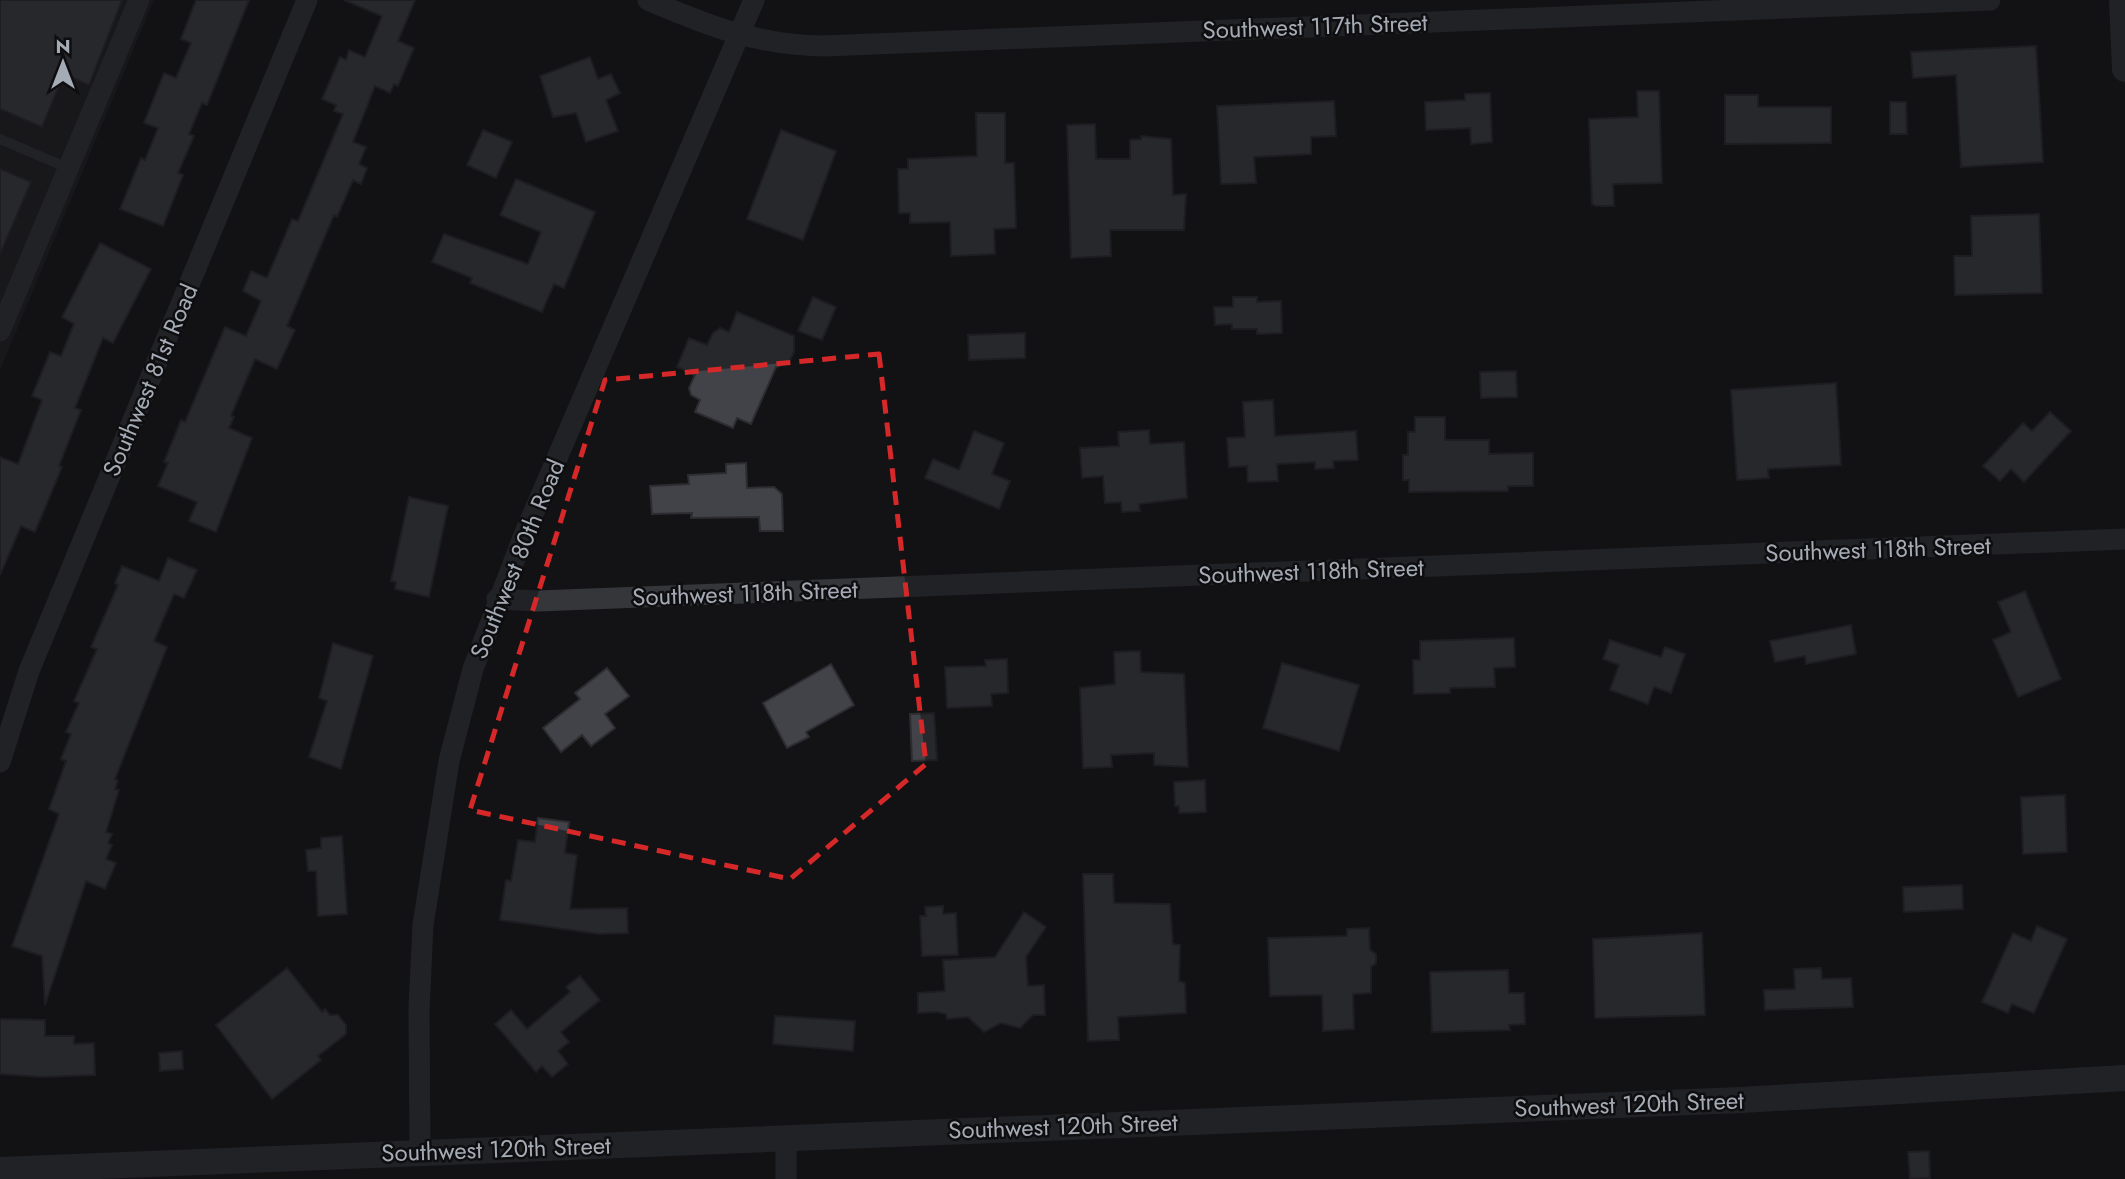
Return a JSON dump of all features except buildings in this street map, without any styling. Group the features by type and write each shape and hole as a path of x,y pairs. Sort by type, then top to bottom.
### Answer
{"street":[{"path":"0,331 139,0"},
{"name":"Southwest 81st Road","path":"0,762 29,671 307,0"},
{"name":"Southwest 117th Street","path":"648,0 740,35 774,44 852,46 1990,0"},
{"name":"Southwest 80th Road","path":"419,1152 421,956 433,847 461,711 497,599 754,0"},
{"path":"2122,0 2125,69"},
{"name":"Southwest 118th Street","path":"497,599 538,601 2125,539"},
{"name":"Southwest 120th Street","path":"0,1170 1741,1100 2125,1078"},
{"path":"786,1137 786,1179"}],"lane":[{"path":"0,139 68,168"}],"highlighted area":[{"path":"879,354 926,764 790,879 470,810 605,380"}],"shaded area":[{"path":"0,0 154,0 0,370"}]}
